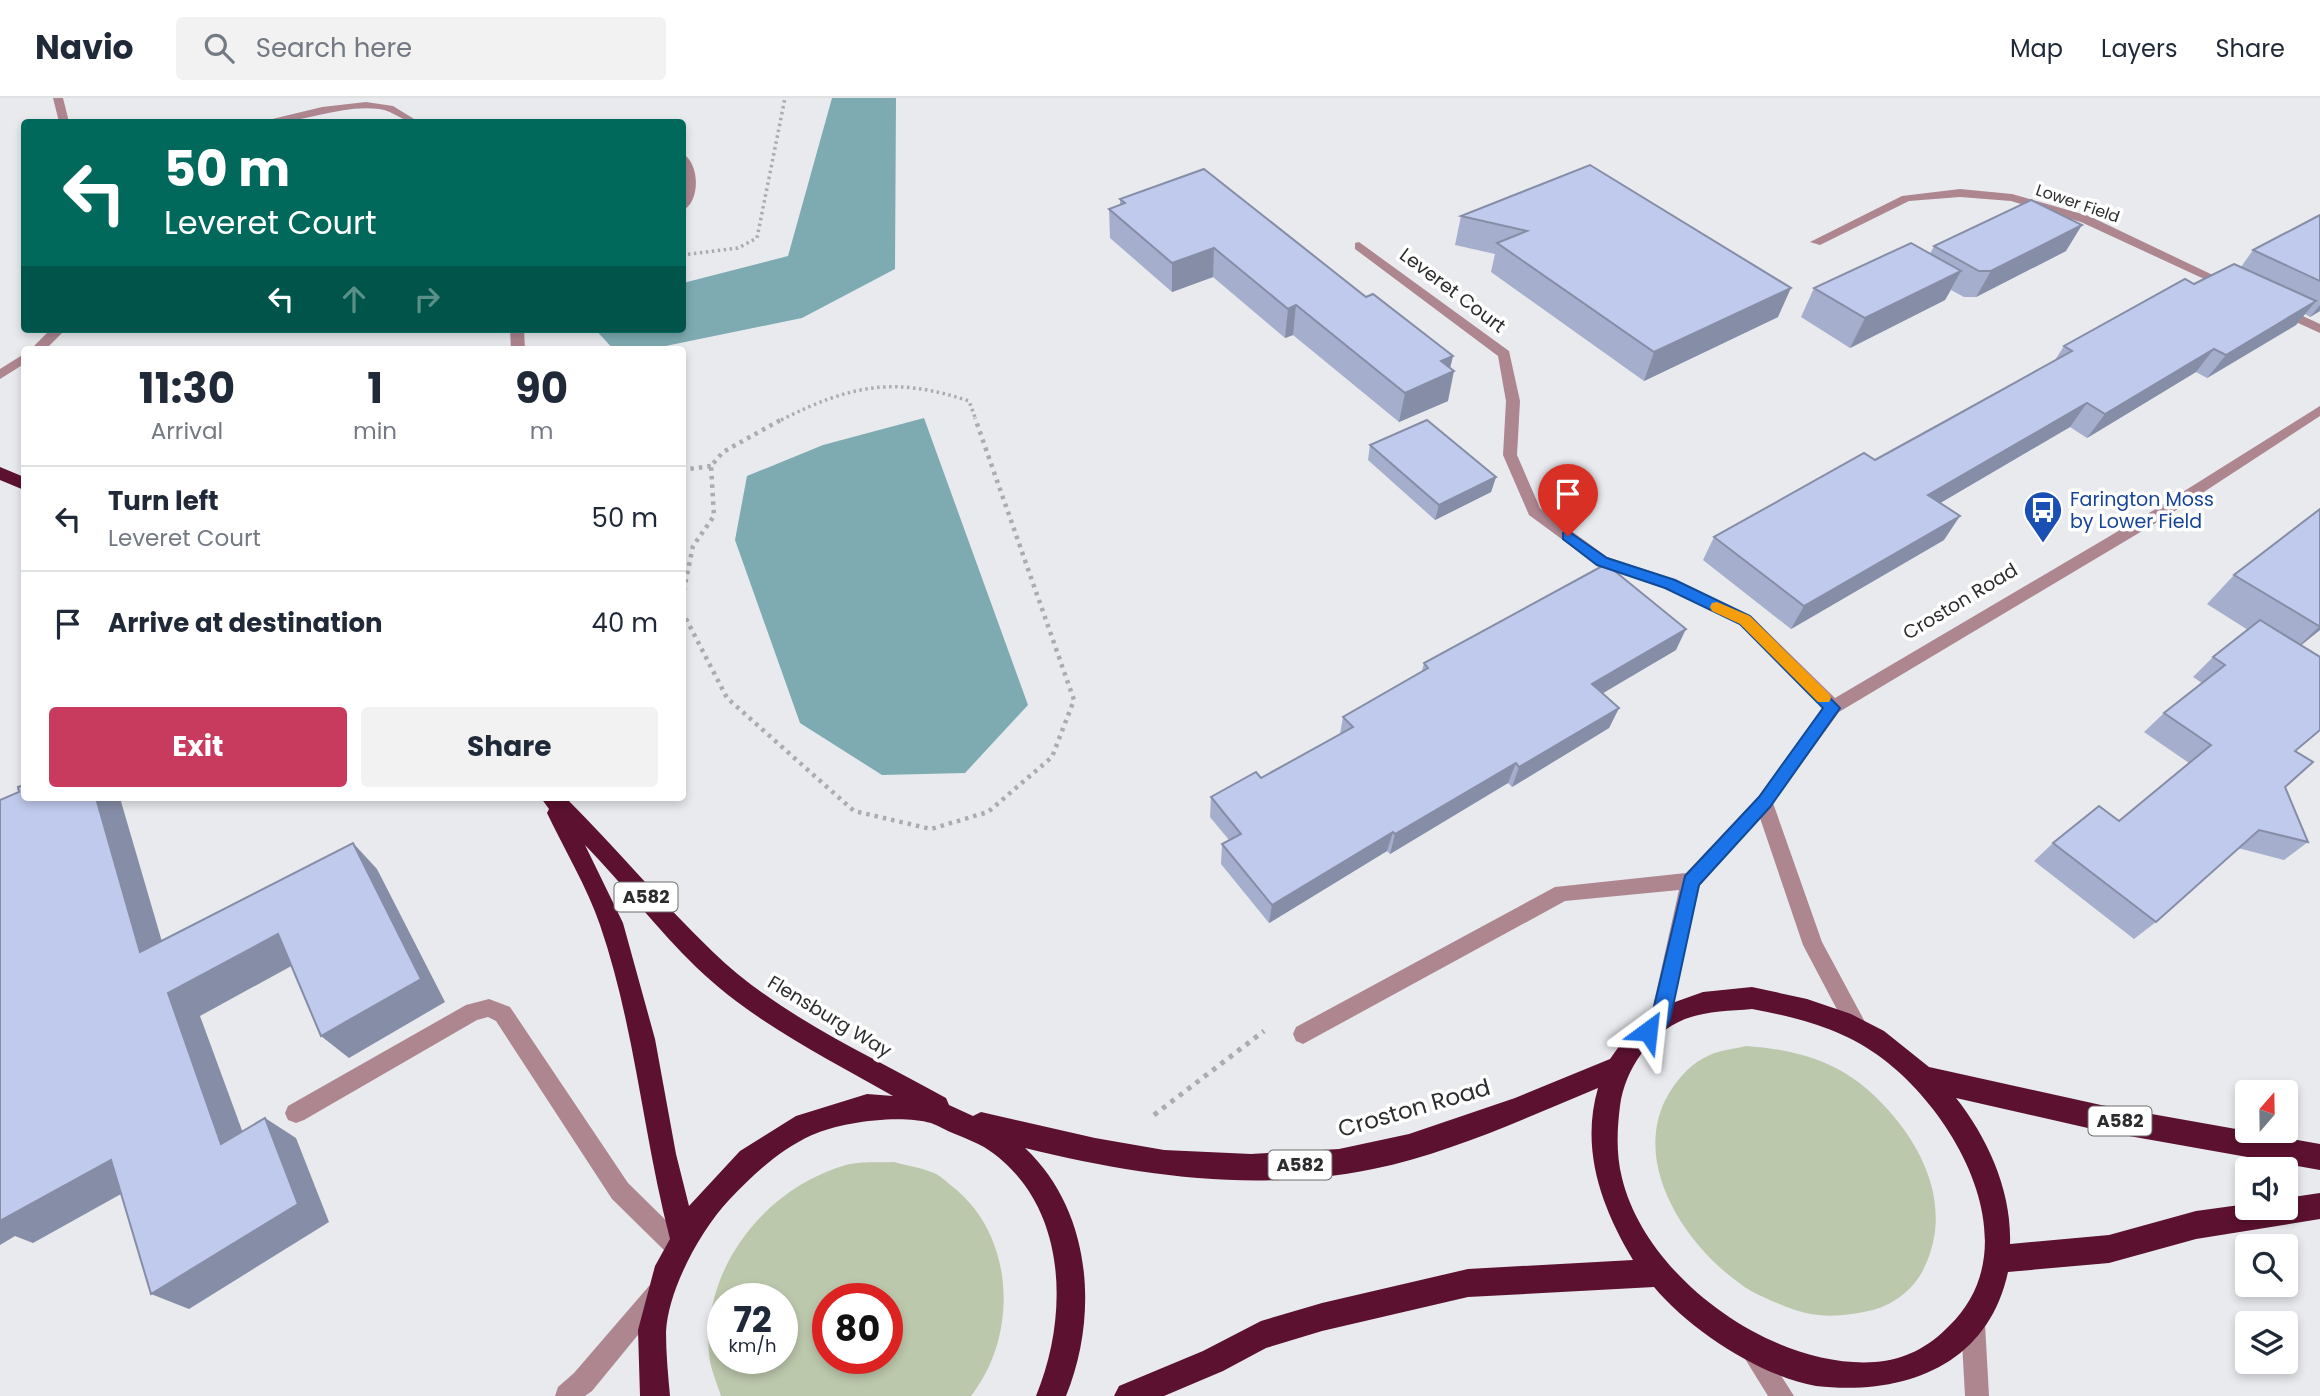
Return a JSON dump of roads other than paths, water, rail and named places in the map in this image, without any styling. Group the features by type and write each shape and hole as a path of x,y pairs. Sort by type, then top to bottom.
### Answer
{"highway":[{"path":"0,474 21,483"},
{"name":"Flensburg Way","path":"553,801 611,923 643,1039 680,1243"},
{"name":"Flensburg Way","path":"555,801 609,855 705,960 744,992 783,1020 946,1113"},
{"name":"A582","path":"1752,998 1805,1007 1858,1029 1891,1051 1922,1078 1965,1132 1992,1195 1998,1259 1990,1294 1973,1324 1933,1360 1878,1376 1815,1372 1751,1349 1700,1315 1658,1273 1625,1220 1606,1165 1604,1114 1616,1069 1635,1042 1660,1020 1703,1003 1752,998"},
{"name":"Croston Road","path":"972,1124 1162,1163 1273,1167 1341,1162 1475,1126 1616,1069"},
{"name":"A582","path":"1922,1078 2101,1118 2320,1157"},
{"name":"A582","path":"655,1396 652,1378 652,1332 662,1288 680,1243 707,1201 736,1170 780,1136 830,1114 883,1105 946,1113 972,1124 1013,1152 1045,1193 1063,1232 1073,1283 1069,1343 1051,1396"},
{"path":"1998,1259 2109,1249 2196,1225 2320,1206"},
{"path":"1129,1396 1213,1361 1261,1335 1454,1286 1658,1273"}],"street":[{"path":"58,98 63,119"},
{"path":"379,106 394,98"},
{"path":"282,119 339,109 379,106 397,111 409,119"},
{"path":"686,163 691,172 689,199 686,203"},
{"name":"Lower Field","path":"1816,242 1906,198 1960,193 2012,198 2085,219 2249,295"},
{"name":"Leveret Court","path":"1359,246 1504,354 1513,401 1510,455 1534,511 1602,561 1670,584 1745,620 1833,708"},
{"path":"2272,306 2320,329"},
{"path":"41,346 55,333"},
{"path":"0,375 21,360"},
{"name":"Croston Road","path":"1691,881 1764,802 1833,708 2159,514 2320,410"},
{"path":"1764,802 1813,945 1858,1029"},
{"path":"1303,1034 1562,893 1691,881 1660,1020"},
{"path":"296,1113 473,1012 489,1008 503,1014 620,1191 680,1243"},
{"path":"567,1396 583,1382 662,1288"},
{"path":"1973,1324 1977,1396"},
{"path":"1751,1349 1782,1396"}],"water":[{"path":"832,98 896,98 895,269 802,318 666,346 610,346 599,333 686,333 686,282 788,256"},
{"path":"924,418 1028,705 965,773 882,775 800,723 735,540 747,476 823,445"}],"place":[{"name":"Farington Moss by Lower Field","path":"2043,544"}]}
